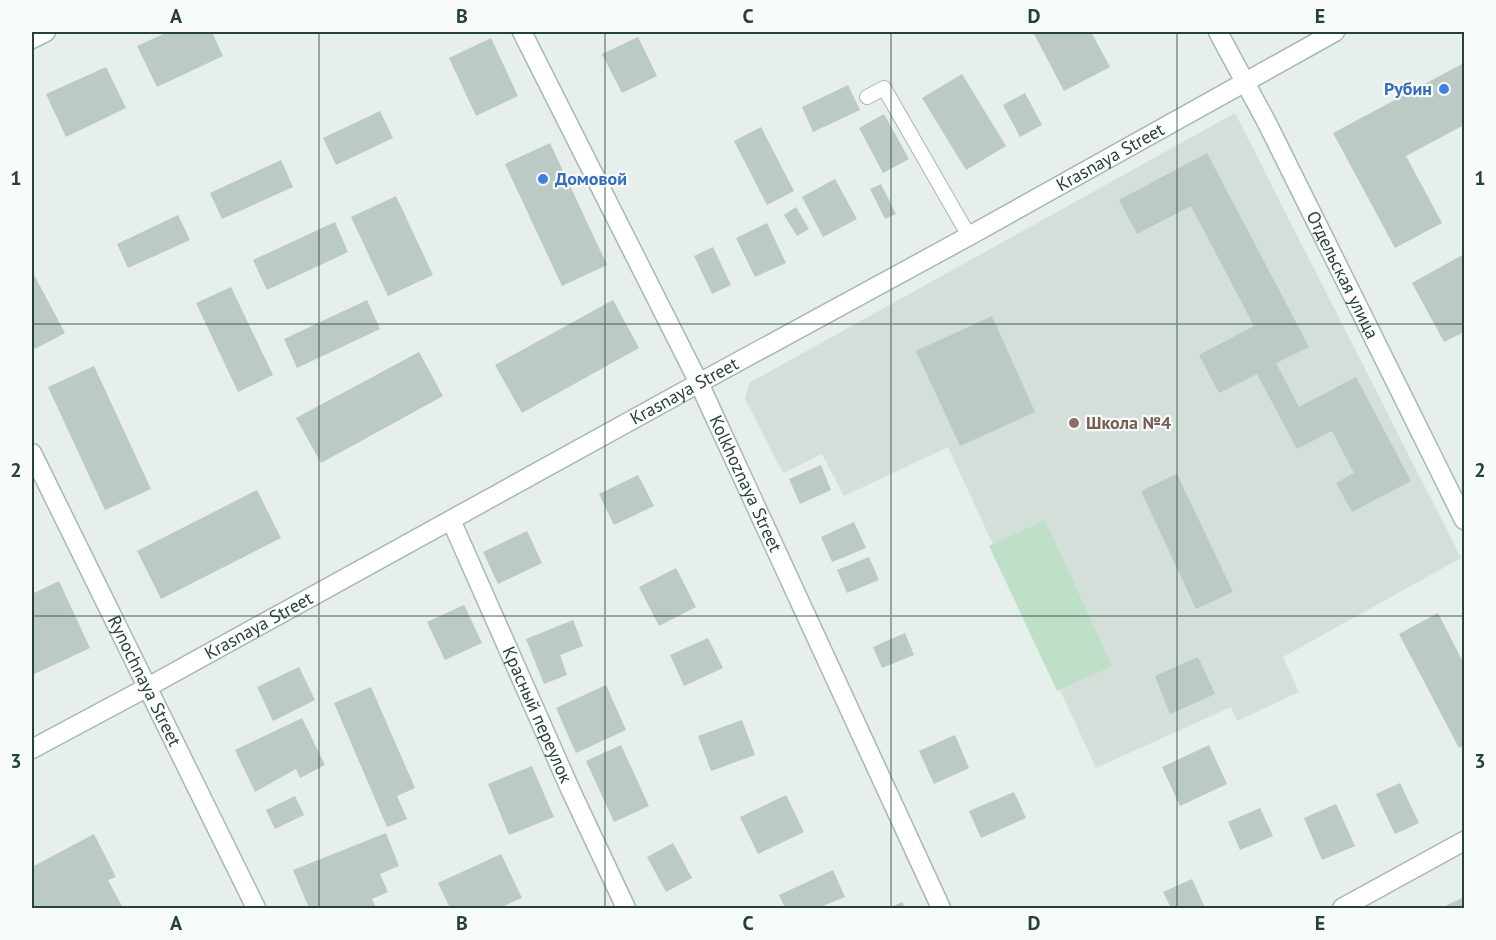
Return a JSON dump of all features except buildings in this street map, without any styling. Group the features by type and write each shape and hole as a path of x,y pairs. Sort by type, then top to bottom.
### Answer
{"street":[{"path":"32,39 46,32"},
{"name":"Kolkhoznaya Street","path":"522,32 699,383 941,909"},
{"name":"Отдельская улица","path":"1218,32 1464,520"},
{"name":"Krasnaya Street","path":"32,749 969,236 1335,32"},
{"name":"Rynochnaya Street","path":"32,453 256,909"},
{"name":"Красный переулок","path":"451,520 626,909"},
{"path":"1342,909 1464,841"}],"lane":[{"path":"867,97 884,88 969,236"}],"shaded area":[{"name":"Школа №4","path":"1235,113 1461,558 1283,657 1299,692 1237,721 1231,707 1096,768 948,447 844,496 822,454 783,473 745,399 749,383"}],"green space":[{"path":"1045,520 1112,666 1057,691 989,546"}],"place":[{"name":"Рубин","path":"1444,89"},
{"name":"Домовой","path":"543,179"},
{"name":"Школа №4","path":"1074,423"}]}
